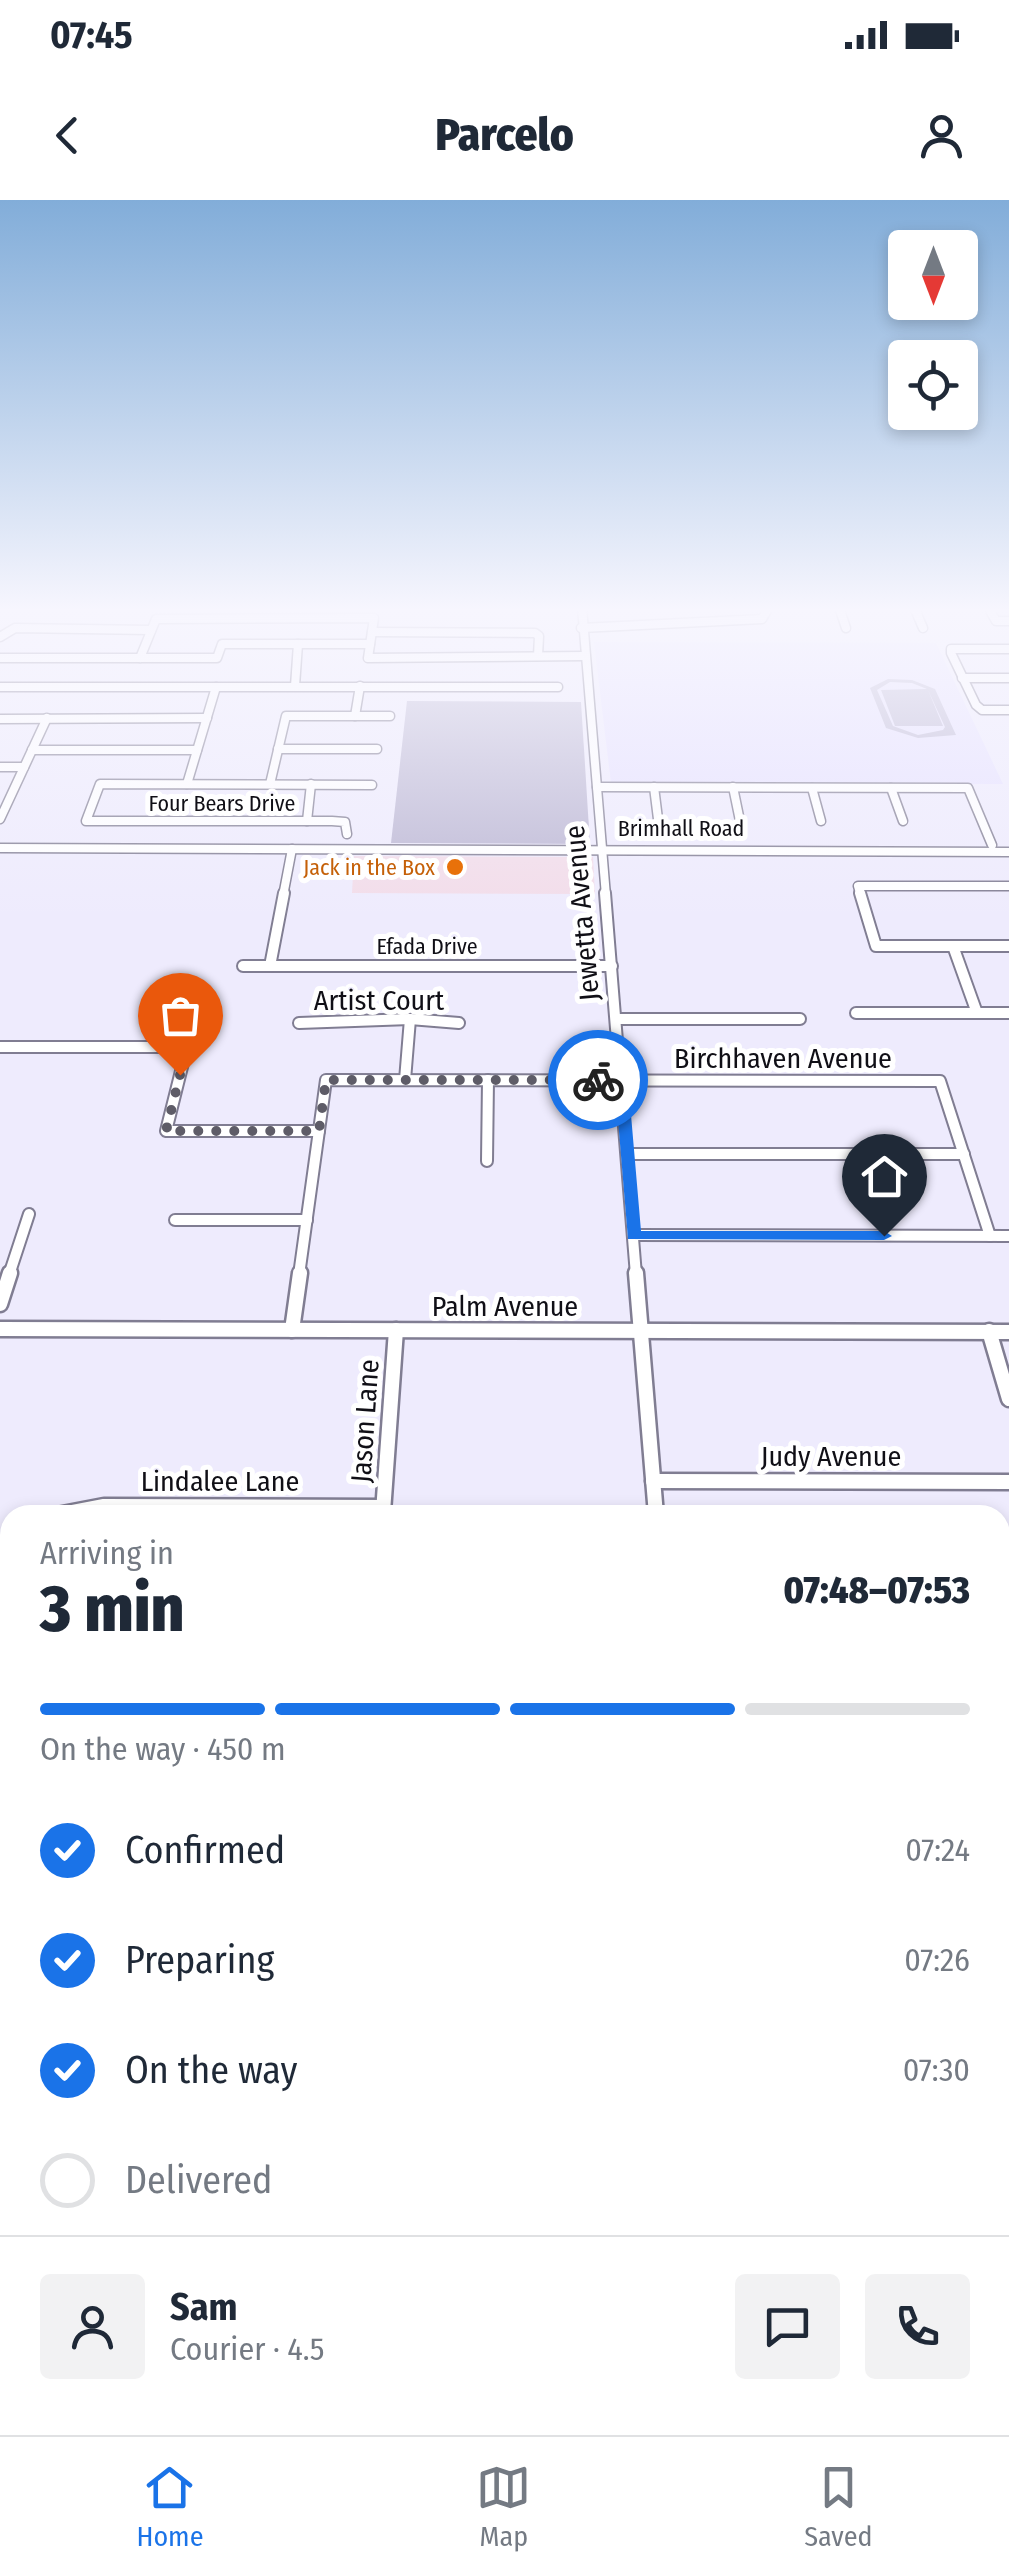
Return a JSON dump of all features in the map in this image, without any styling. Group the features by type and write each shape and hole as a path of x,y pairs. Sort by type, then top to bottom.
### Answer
{"street":[{"path":"209,711 186,784 372,784"},
{"path":"355,716 356,711"},
{"name":"Jewetta Avenue","path":"589,711 655,1505"},
{"path":"270,784 286,716 390,716"},
{"path":"0,818 47,718"},
{"path":"0,719 207,718"},
{"path":"278,749 377,750"},
{"path":"32,750 197,750"},
{"path":"0,767 24,767"},
{"name":"Four Bears Drive","path":"186,784 100,784 86,821 345,822 348,834"},
{"path":"306,821 311,784"},
{"path":"597,788 968,788 992,844"},
{"path":"654,788 658,819"},
{"path":"733,788 740,821"},
{"path":"812,788 821,821"},
{"path":"891,788 903,821"},
{"path":"176,848 184,821"},
{"name":"Brimhall Road","path":"292,848 441,852 1009,845"},
{"path":"356,851 414,846"},
{"path":"441,852 505,846"},
{"name":"Brimhall Road","path":"0,848 505,846 1009,852"},
{"path":"270,966 292,848"},
{"path":"1009,886 858,886 876,946 1009,946"},
{"path":"953,946 977,1013"},
{"name":"Efada Drive","path":"243,966 612,966"},
{"path":"856,1013 1009,1013"},
{"path":"405,1080 410,1019"},
{"name":"Artist Court","path":"299,1023 410,1019 459,1024"},
{"path":"616,1020 800,1020"},
{"path":"0,1047 186,1047 166,1131 319,1131 292,1330"},
{"name":"Birchhaven Avenue","path":"319,1131 326,1080 940,1081 964,1154"},
{"path":"487,1161 488,1080"},
{"path":"627,1154 964,1154 990,1236"},
{"path":"0,1304 29,1214"},
{"path":"175,1220 307,1220"},
{"path":"634,1235 1009,1236"},
{"name":"Palm Avenue","path":"0,1330 1009,1332"},
{"name":"Jason Lane","path":"383,1505 396,1330"},
{"path":"989,1332 1009,1399"},
{"name":"Judy Avenue","path":"653,1480 1009,1482"}],"shaded area":[{"path":"406,711 582,711 590,844 391,843"},
{"path":"602,711 968,711 1003,784 611,783"},
{"path":"879,711 886,711 893,726 918,735 943,730 938,711 945,711 956,735 918,738 886,728"},
{"path":"889,711 937,711 943,726 895,726"},
{"path":"354,856 593,857 595,894 352,893"}],"way so far":[{"path":"180,1075 166,1131 319,1131 326,1080 598,1080"}],"place":[{"name":"Jack in the Box","path":"455,867"}],"route":[{"path":"598,1080 621,1080 634,1235 884,1236"}]}
